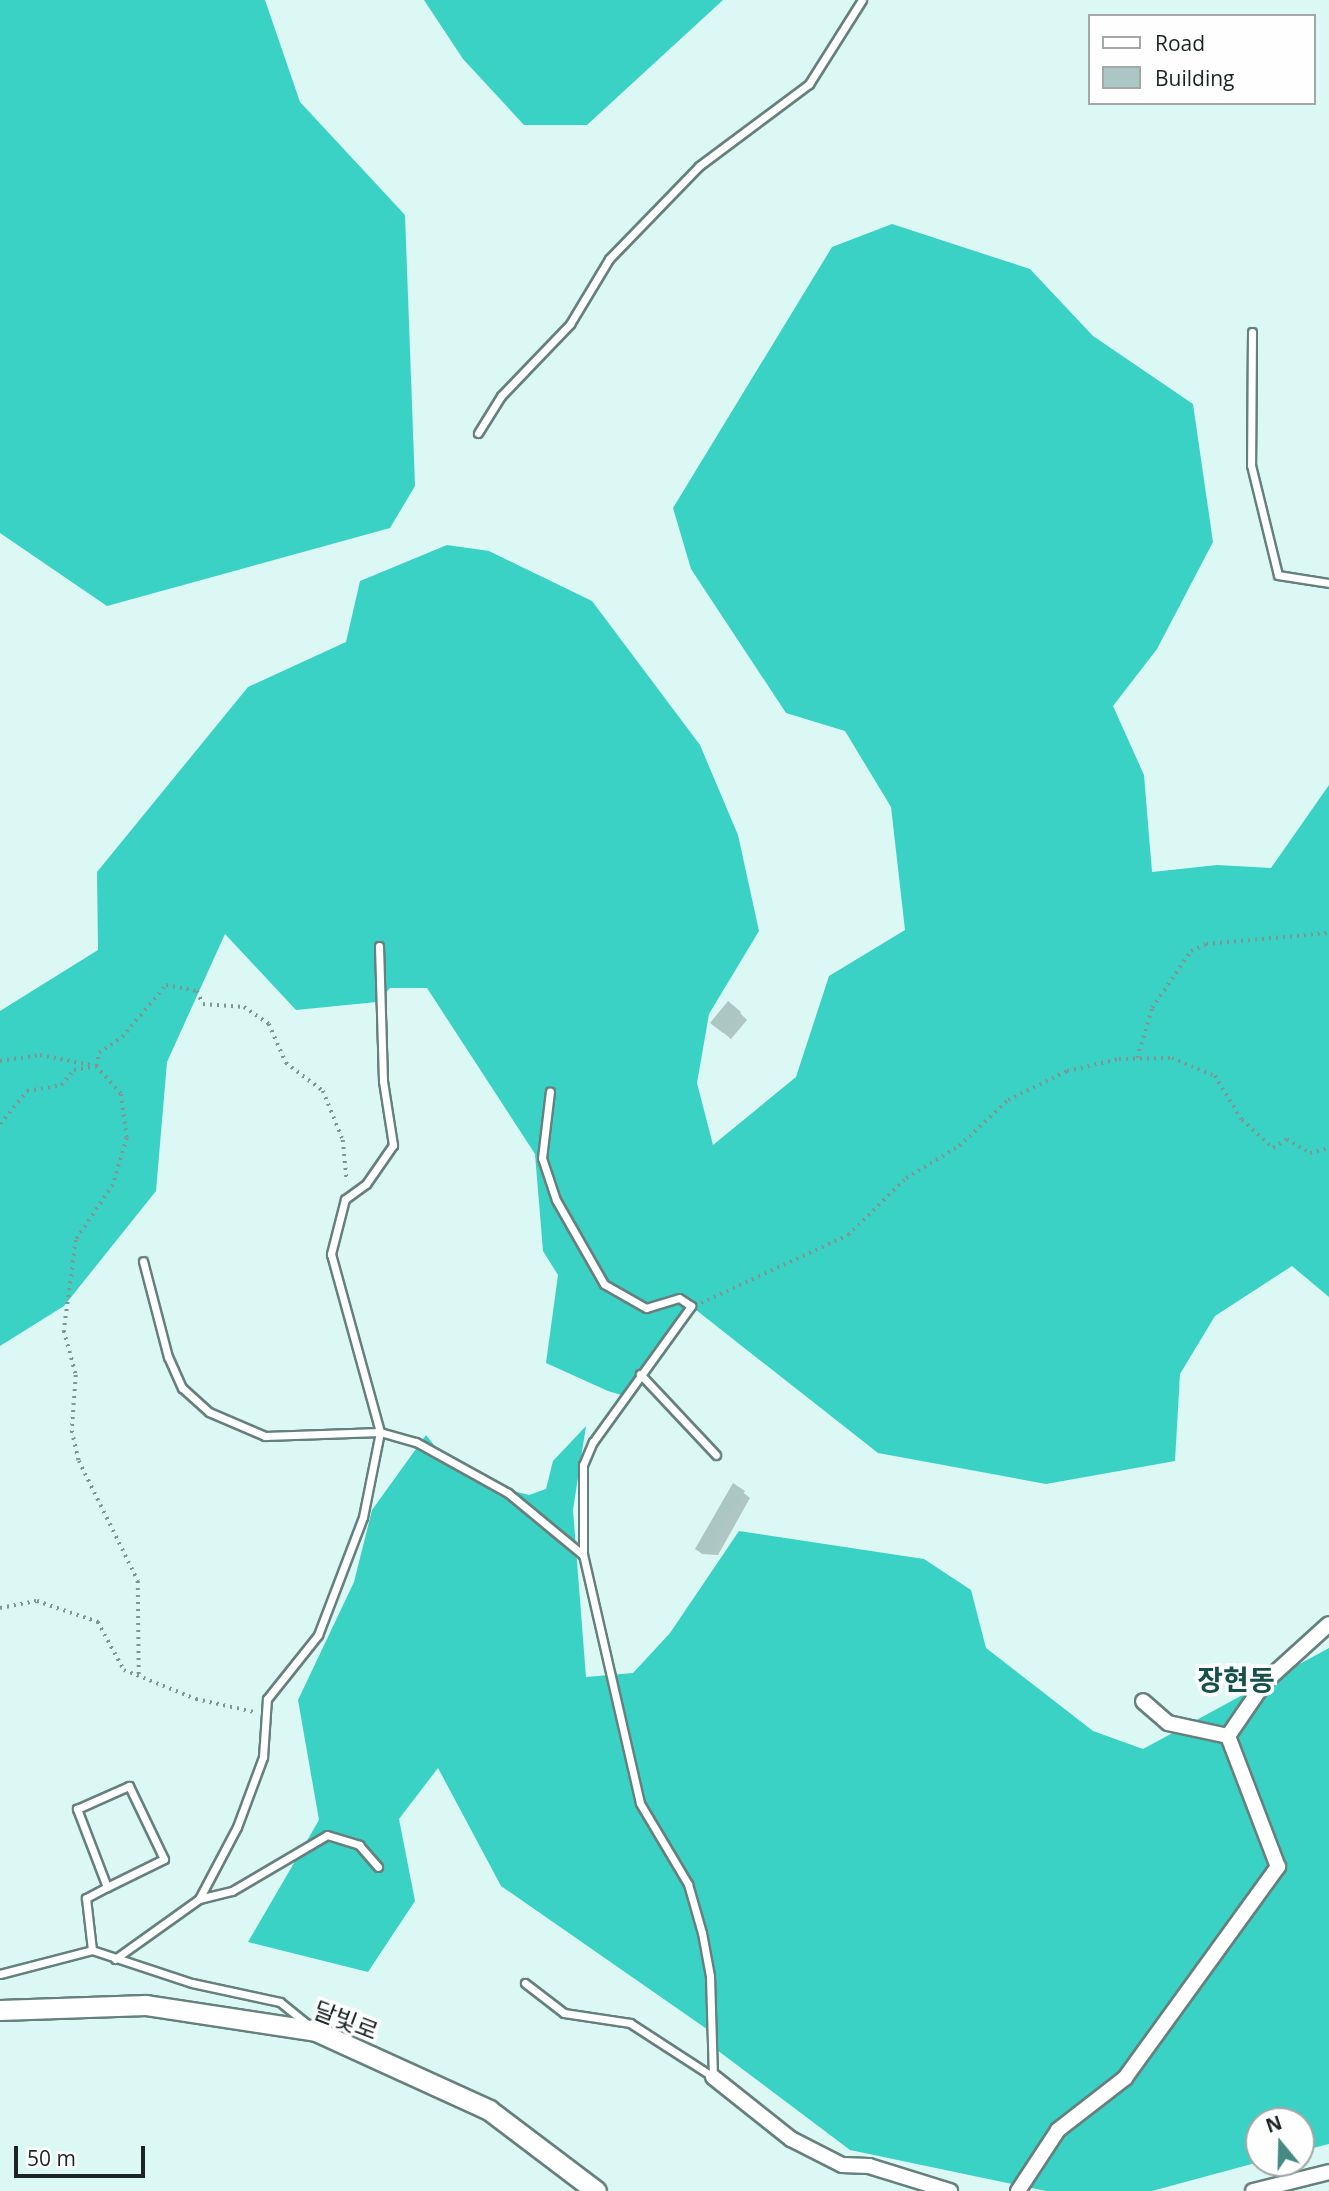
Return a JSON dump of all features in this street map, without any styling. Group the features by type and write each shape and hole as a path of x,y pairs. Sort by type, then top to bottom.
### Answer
{"main road":[{"name":"달빛로","path":"0,2010 146,2006 316,2031 489,2110 596,2191"}],"street":[{"path":"1228,1736 1265,1682 1329,1624"},
{"path":"1143,1701 1168,1723 1228,1736"},
{"path":"1018,2191 1058,2130 1125,2078 1278,1867 1228,1736"},
{"path":"713,2077 791,2139 842,2165 869,2166 950,2191"},
{"path":"1253,2191 1329,2172"}],"lane":[{"path":"478,433 501,396 570,324 609,259 699,166 809,84 862,0"},
{"path":"1252,332 1251,465 1278,575 1329,583"},
{"path":"199,1899 257,1776 268,1731 263,1713 267,1699 318,1635 363,1517 380,1432 331,1254 345,1199 366,1184 393,1144 383,1081 379,946"},
{"path":"550,1091 542,1158 556,1200 604,1284 646,1308 679,1298 691,1306 640,1374 583,1465 583,1555 640,1803 688,1884 702,1933 710,1976 713,2077"},
{"path":"143,1261 168,1357 182,1388 209,1412 265,1436 380,1432 416,1442 508,1493 583,1555"},
{"path":"640,1374 716,1455"},
{"path":"92,1950 86,1898 164,1859 130,1787 77,1809 107,1887"},
{"path":"115,1959 199,1899 232,1891 327,1835 359,1845 378,1867"},
{"path":"0,1974 92,1950 115,1959 280,2001 316,2031"},
{"path":"525,1983 564,2013 630,2023 713,2077"}],"path":[{"path":"1137,1058 1152,1008 1191,951 1206,944 1329,933"},
{"path":"96,1066 99,1053 122,1037 166,985 197,991 203,1004 244,1007 269,1024 286,1063 323,1091 349,1162 345,1199"},
{"path":"0,1061 40,1055 96,1066 121,1094 127,1139 113,1185 75,1240 64,1331 76,1375 72,1431 79,1461 138,1581 139,1677"},
{"path":"691,1306 848,1235 906,1178 959,1146 1009,1100 1067,1071 1137,1058 1172,1058 1215,1076 1242,1120 1273,1148 1287,1139 1310,1153 1329,1148"},
{"path":"0,1124 27,1091 61,1084 74,1070 96,1066"},
{"path":"0,1608 37,1601 98,1622 124,1670 230,1711 263,1713"}],"shaded area":[{"path":"0,0 265,0 300,102 405,215 415,486 390,528 107,606 0,533"},
{"path":"424,0 723,0 587,125 524,125 463,59"},
{"path":"892,224 1030,269 1093,336 1193,404 1213,542 1157,649 1113,706 1144,775 1152,872 1217,865 1271,868 1329,785 1329,1297 1292,1266 1215,1316 1180,1374 1175,1461 1046,1484 878,1453 691,1306 628,1397 608,1391 546,1363 558,1275 543,1251 535,1154 427,988 390,988 377,1002 296,1010 225,934 167,1062 156,1191 64,1306 0,1346 0,1011 98,950 97,872 248,687 346,642 360,581 447,545 489,551 592,601 700,745 738,835 759,931 709,1014 697,1083 713,1145 796,1077 829,976 905,930 891,807 845,731 786,713 691,569 673,508 832,247"},
{"path":"586,1426 573,1510 586,1677 633,1673 670,1633 739,1531 924,1559 971,1590 986,1648 1093,1731 1143,1749 1329,1648 1329,2144 1315,2148 1315,2107 1245,2107 1245,2166 1152,2191 1046,2191 850,2150 713,2047 714,2034 501,1886 438,1768 399,1819 415,1901 368,1972 248,1942 319,1820 298,1700 354,1582 372,1510 426,1435 446,1460 493,1486 529,1495 546,1489 553,1461"}],"building":[{"path":"728,1001 741,1012 723,1033 710,1023"},
{"path":"733,1483 745,1491 716,1534 713,1550 703,1554 695,1549"}],"district":[{"name":"장현동","path":"1236,1679"}]}
